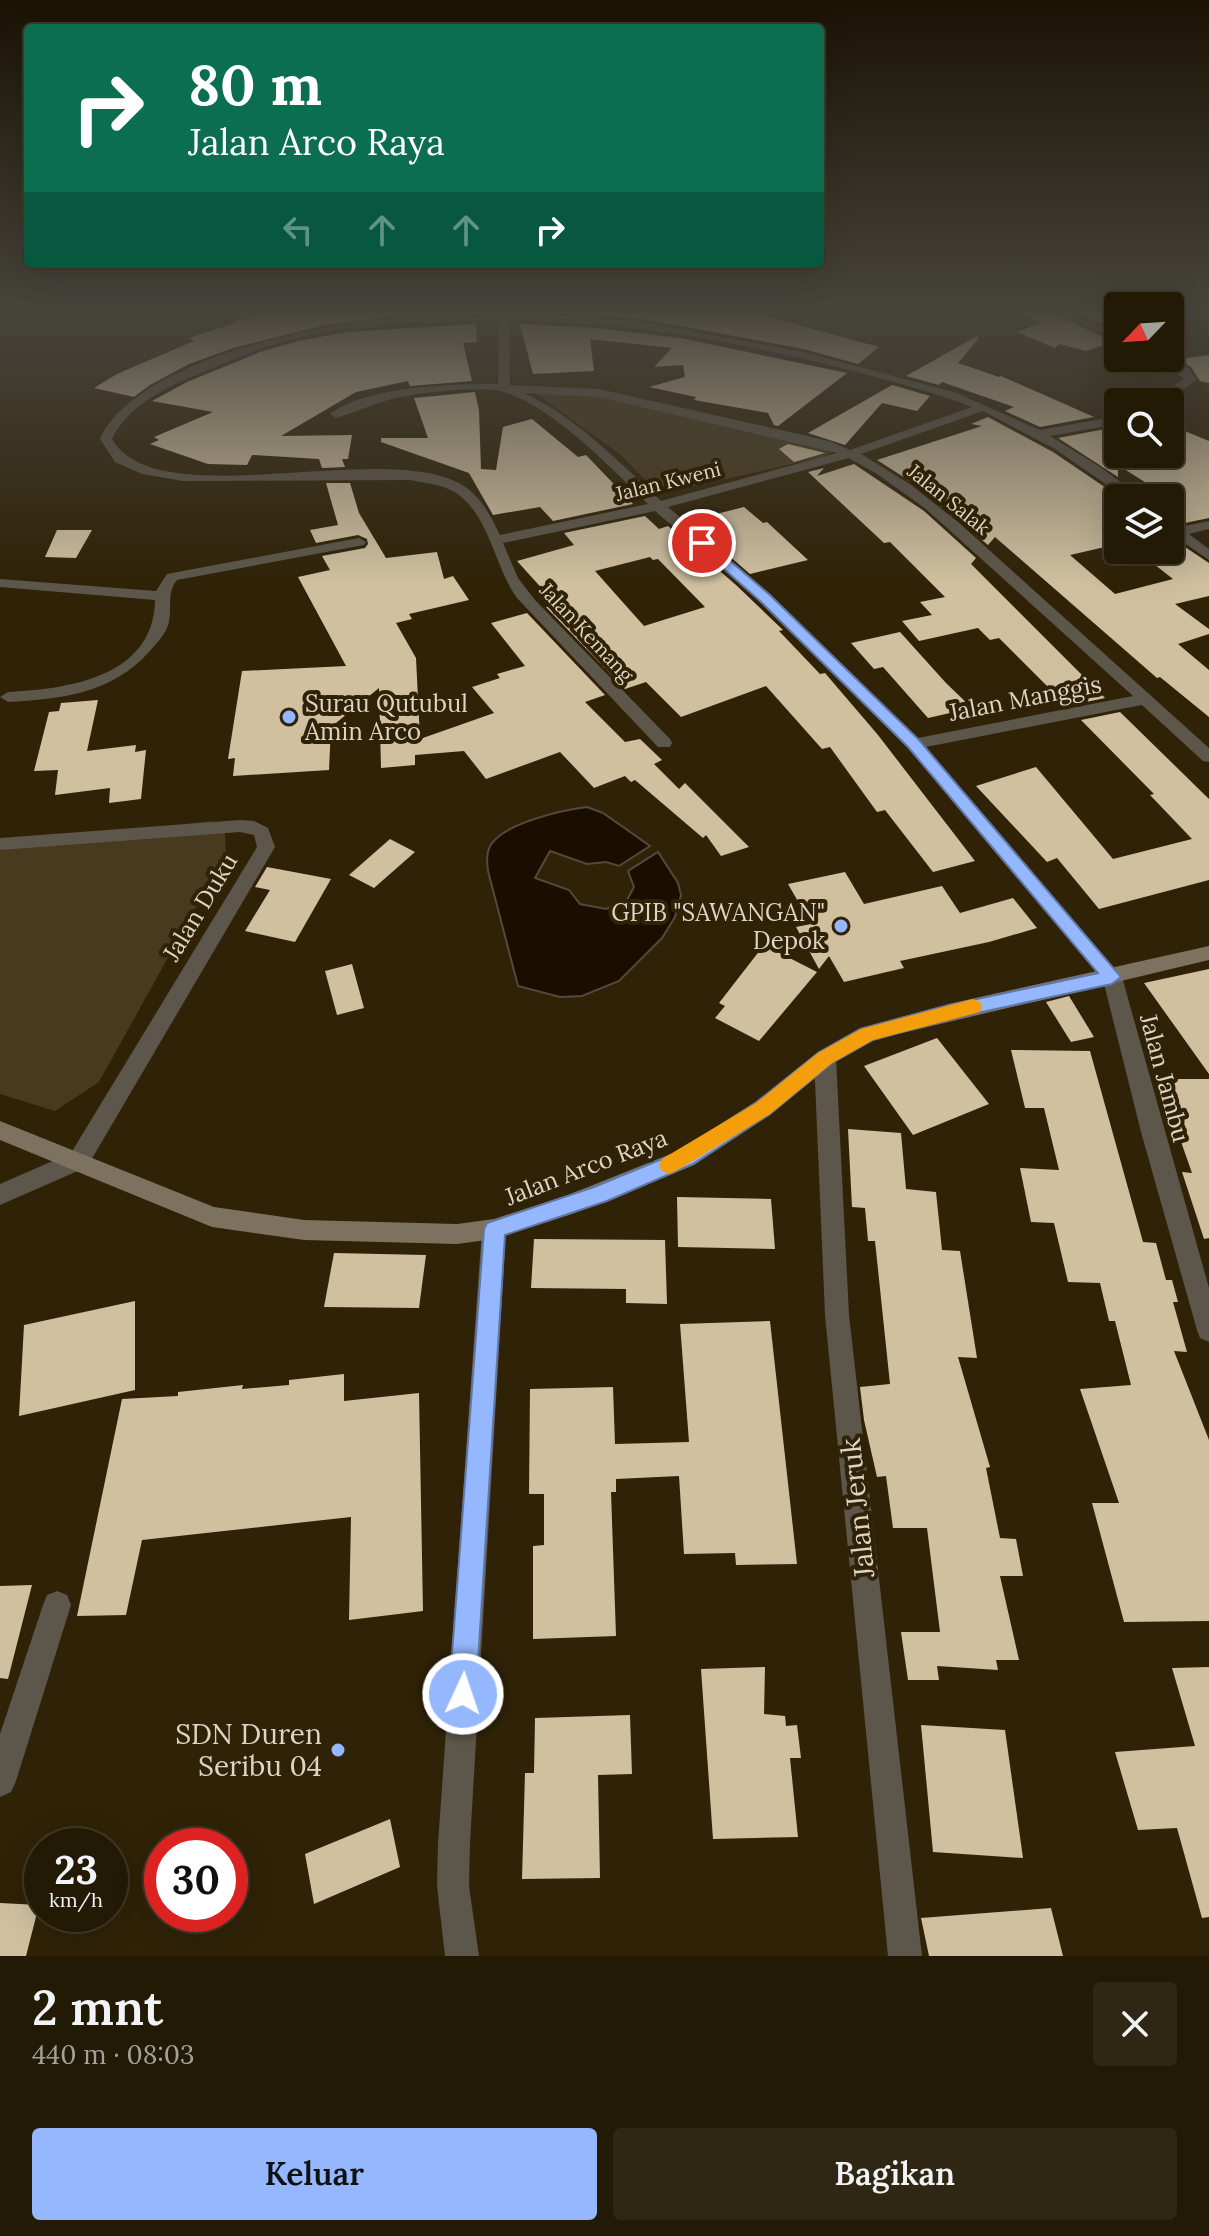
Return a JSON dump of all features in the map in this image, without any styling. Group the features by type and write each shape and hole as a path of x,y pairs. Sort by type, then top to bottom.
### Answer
{"main road":[{"name":"Jalan Arco Raya","path":"0,1130 79,1160 182,1206 255,1225 457,1234 494,1229 599,1194 686,1158 763,1108 825,1058 867,1034 949,1012 1209,953"}],"street":[{"name":"Jalan Kemang","path":"138,402 120,412 109,426 106,439 120,459 134,466 168,474 389,476 441,481 469,495 496,540 512,579 532,606 664,743"},
{"path":"336,414 366,402"},
{"path":"535,402 604,454 658,506 765,598 914,744 1112,977"},
{"name":"Jalan Salak","path":"640,402 853,453 891,477 963,535 1209,757"},
{"name":"Jalan Kemang","path":"969,402 1038,434 1116,484"},
{"name":"Jalan Kweni","path":"496,540 658,506 853,453 983,407"},
{"path":"1038,434 1104,422"},
{"path":"1184,528 1209,525"},
{"path":"1184,537 1209,556"},
{"path":"8,697 60,694 114,678 134,661 161,626 162,596 167,582 176,576 359,542"},
{"path":"0,583 162,596"},
{"name":"Jalan Manggis","path":"914,744 1145,699"},
{"name":"Jalan Duku","path":"0,844 240,826 254,827 262,832 266,847 79,1160"},
{"name":"Jalan Jambu","path":"1112,977 1152,1132 1209,1330"},
{"name":"Jalan Jeruk","path":"825,1058 837,1315 905,1956"},
{"path":"0,1195 79,1160"},
{"path":"462,1956 453,1886 454,1843 494,1229"},
{"path":"0,1781 57,1605"}],"shaded area":[{"path":"549,402 630,402 833,452 823,457 659,494 621,455"},
{"path":"587,807 603,813 650,846 619,866 606,862 587,864 550,851 535,878 569,890 580,904 606,909 627,900 634,887 628,871 658,852 678,883 681,895 675,917 662,938 619,981 582,996 560,997 518,986 488,871 487,855 497,838 520,824"},
{"path":"212,821 225,834 226,853 99,1082 55,1111 0,1094 0,845"}],"building":[{"path":"159,402 338,402 281,436 352,435 348,459 342,459 345,467 322,468 319,459 252,455 247,465 208,464 150,444 159,440 154,437 213,412"},
{"path":"415,402 477,402 481,469 496,470 503,427 532,419 578,457 586,455 633,504 553,521 540,507 493,515 469,473 381,442 381,438 428,438"},
{"path":"707,402 809,402 778,426 774,425 768,413"},
{"path":"862,402 925,402 917,411 882,403 845,445 808,433"},
{"path":"1000,402 1061,402 1094,417 1040,427 1005,411 1014,407"},
{"path":"988,417 1053,452 1104,487 1104,547 1070,555 1115,594 1173,579 1154,564 1184,564 1184,546 1209,563 1209,596 1175,604 1209,629 1209,634 1178,644 1209,670 1209,717 1160,677 1157,678 995,537 988,545 913,483 877,460 982,426 971,424"},
{"path":"1104,429 1104,468 1058,438"},
{"path":"1184,431 1209,441 1209,518 1184,523 1184,484 1148,484 1123,468 1184,468"},
{"path":"788,444 825,453 794,462 779,449"},
{"path":"854,464 924,511 976,558 971,564 1105,698 1067,706 999,638 990,640 978,628 919,641 902,621 932,615 920,602 945,597 890,542 884,543 808,472 824,468 817,476"},
{"path":"1104,468 1118,468 1118,477"},
{"path":"326,483 350,483 359,513 386,558 437,552 444,579 453,576 469,600 409,614 412,619 396,623 416,658 420,739 494,713 472,687 500,678 497,674 525,666 491,623 527,613 605,695 585,702 625,742 640,739 662,760 654,764 679,789 685,783 749,847 721,856 706,835 703,838 635,780 631,782 625,776 594,788 560,752 486,779 464,751 415,755 415,765 381,768 379,688 331,727 329,770 233,776 235,758 228,759 242,671 346,666 298,577 330,570 322,556 365,548 368,544 367,539 358,535 316,543 310,530 338,525"},
{"path":"744,507 763,523 767,522 808,560 750,574 689,521"},
{"path":"645,516 659,529 668,526 783,630 779,631 820,674 825,673 878,735 975,861 933,872 885,810 877,812 830,747 822,749 766,686 681,717 646,682 625,689 546,607 556,604 517,561 574,545 564,533","holes":["650,557 658,559 705,607 644,626 595,571"]},
{"path":"57,530 92,530 76,558 45,557"},
{"path":"900,632 972,708 928,718 883,667 874,669 851,643"},
{"path":"98,700 87,751 136,745 135,752 146,750 141,799 109,803 110,788 55,795 58,770 34,771 49,712 59,711 61,703"},
{"path":"1120,712 1209,799 1209,880 1099,909 1057,858 1047,862 976,786 1036,767 1113,859 1192,839 1150,795 1154,794 1081,720"},
{"path":"390,839 415,852 374,888 349,875"},
{"path":"267,867 331,879 295,942 245,931 270,890 255,887"},
{"path":"845,872 864,904 942,886 960,913 1013,898 1037,928 900,961 904,968 844,982 829,956 819,969 796,927 811,924 788,884"},
{"path":"764,945 817,972 759,1041 715,1018 725,1006 719,1003"},
{"path":"352,964 364,1008 337,1015 325,971"},
{"path":"1209,969 1209,1074 1144,983"},
{"path":"1069,996 1094,1037 1071,1042 1046,1002"},
{"path":"937,1038 989,1104 913,1135 864,1066"},
{"path":"1011,1050 1090,1051 1143,1242 1156,1243 1166,1280 1172,1280 1178,1302 1173,1302 1187,1352 1174,1351 1209,1440 1209,1621 1124,1622 1092,1503 1119,1503 1080,1389 1131,1385 1115,1321 1109,1321 1100,1283 1068,1282 1054,1223 1031,1222 1020,1168 1059,1170 1044,1108 1025,1108"},
{"path":"1159,1079 1209,1079 1209,1238 1204,1239 1182,1172 1192,1173"},
{"path":"848,1129 901,1133 906,1189 936,1192 942,1250 960,1251 977,1358 958,1357 990,1467 986,1468 1000,1538 1016,1539 1023,1576 1000,1576 1019,1660 996,1660 998,1670 937,1666 939,1680 908,1680 901,1632 940,1632 927,1528 893,1528 886,1476 877,1477 864,1420 860,1387 890,1384 875,1241 868,1241 865,1208 852,1207"},
{"path":"677,1197 771,1199 775,1249 678,1247"},
{"path":"534,1239 665,1240 667,1304 626,1303 626,1289 531,1288"},
{"path":"334,1253 426,1255 419,1308 324,1307"},
{"path":"135,1301 135,1390 19,1416 24,1325"},
{"path":"770,1321 797,1564 736,1565 735,1553 684,1554 679,1476 616,1479 616,1492 611,1492 616,1636 533,1639 533,1546 544,1545 544,1494 529,1494 530,1389 613,1387 615,1444 689,1442 680,1324"},
{"path":"344,1374 344,1401 419,1393 423,1611 349,1620 351,1517 142,1540 126,1615 77,1616 122,1399 178,1396 178,1392 243,1385 242,1389 289,1385 289,1380"},
{"path":"32,1585 8,1679 0,1678 0,1586"},
{"path":"765,1667 764,1714 785,1716 786,1726 797,1725 801,1758 790,1758 798,1837 713,1839 701,1669"},
{"path":"1209,1667 1209,1917 1202,1918 1177,1828 1138,1830 1115,1752 1195,1746 1172,1668"},
{"path":"630,1715 632,1774 598,1775 600,1878 522,1879 525,1773 534,1773 535,1718"},
{"path":"921,1725 1005,1730 1023,1858 933,1852"},
{"path":"390,1819 400,1867 314,1904 305,1854"},
{"path":"0,1903 24,1904 24,1932 32,1932 26,1956 0,1956"},
{"path":"1051,1908 1063,1956 929,1956 921,1918"}],"slow traffic":[{"path":"669,1165 686,1158 763,1108 825,1058 867,1034 973,1007"}],"place":[{"name":"Surau Qutubul Amin Arco","path":"289,717"},
{"name":"GPIB \"SAWANGAN\" Depok","path":"841,926"},
{"name":"SDN Duren Seribu 04","path":"338,1750"}],"route":[{"path":"463,1694 494,1229 572,1204 686,1158 763,1108 825,1058 867,1034 949,1012 1112,977 914,744 765,598 702,543"}]}
